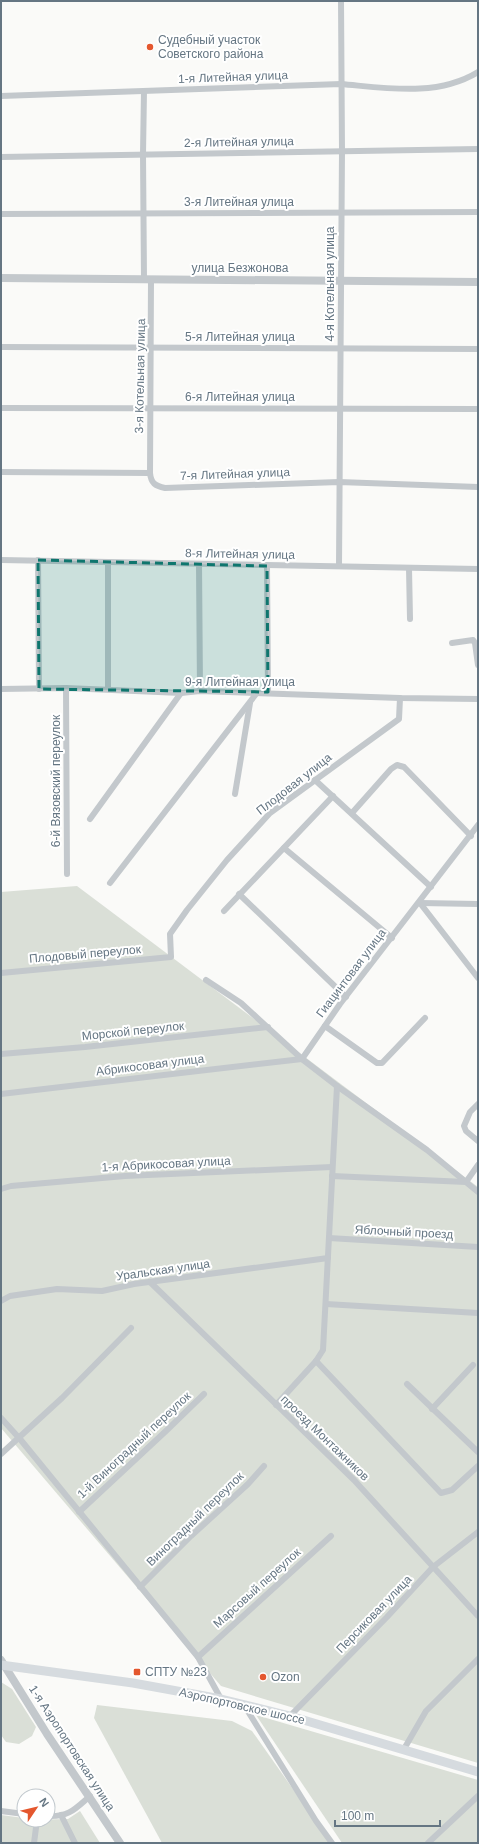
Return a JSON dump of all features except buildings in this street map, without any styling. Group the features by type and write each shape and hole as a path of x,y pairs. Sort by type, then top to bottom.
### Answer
{"main road":[{"name":"Аэропортовское шоссе","path":"2,1663 133,1683 221,1699 290,1716 478,1772"}],"street":[{"name":"4-я Котельная улица","path":"339,566 342,212 341,1"},
{"name":"1-я Литейная улица","path":"1,96 341,84 396,89 430,89 465,80 478,72"},
{"name":"3-я Котельная улица","path":"144,91 144,213 151,348 150,473"},
{"name":"2-я Литейная улица","path":"1,157 478,149"},
{"name":"3-я Литейная улица","path":"1,214 478,212"},
{"name":"улица Безжонова","path":"1,278 478,282"},
{"name":"5-я Литейная улица","path":"1,347 478,349"},
{"name":"6-я Литейная улица","path":"1,408 150,407 478,409"},
{"path":"1,472 150,473"},
{"name":"7-я Литейная улица","path":"150,473 151,481 156,486 165,488 339,482 478,487"},
{"name":"8-я Литейная улица","path":"1,560 478,569"},
{"path":"38,560 39,690"},
{"path":"108,562 108,689"},
{"path":"199,564 200,691"},
{"path":"267,566 268,692"},
{"path":"409,568 410,619"},
{"path":"452,643 473,640 475,643 478,664"},
{"name":"9-я Литейная улица","path":"1,689 39,690 66,688 181,693 200,691 256,694 268,692 400,698 478,699"},
{"name":"6-й Вязовский переулок","path":"66,688 67,874"},
{"path":"90,819 181,693"},
{"path":"110,883 256,694"},
{"name":"Плодовая улица","path":"171,957 170,934 227,860 270,813 399,719 400,698"},
{"path":"235,794 250,702"},
{"path":"352,813 391,769 401,766 404,767 471,836"},
{"path":"316,780 431,887"},
{"path":"224,910 332,796"},
{"name":"Гиацинтовая улица","path":"302,1059 346,996 477,828"},
{"path":"284,848 392,938"},
{"path":"239,894 346,996"},
{"path":"420,902 478,904"},
{"path":"420,902 478,978"},
{"name":"Плодовый переулок","path":"1,973 171,957"},
{"path":"206,980 241,1003 302,1059 337,1086 427,1150 478,1192"},
{"path":"325,1026 377,1063 382,1063 425,1018"},
{"name":"Морской переулок","path":"1,1054 85,1047 268,1027"},
{"name":"Абрикосовая улица","path":"1,1094 302,1059"},
{"path":"276,1405 316,1361 323,1350 337,1086"},
{"path":"478,1104 470,1112 464,1126 466,1132 478,1141"},
{"path":"466,1182 478,1165"},
{"name":"1-я Абрикосовая улица","path":"1,1189 11,1186 125,1176 332,1167"},
{"path":"332,1176 466,1182"},
{"name":"Яблочный проезд","path":"329,1238 478,1247"},
{"name":"Уральская улица","path":"1,1300 10,1296 57,1289 102,1290 134,1284 328,1258"},
{"name":"проезд Монтажников","path":"150,1282 354,1480 478,1616"},
{"path":"326,1304 478,1313"},
{"path":"1,1454 20,1439 131,1328"},
{"path":"316,1361 441,1493 452,1490 478,1466"},
{"path":"432,1409 473,1365"},
{"path":"407,1384 478,1452"},
{"name":"1-й Виноградный переулок","path":"79,1512 168,1430 204,1394"},
{"path":"1,1418 20,1439 198,1657 221,1699"},
{"name":"Виноградный переулок","path":"140,1587 191,1536 248,1484 264,1466"},
{"name":"Персиковая улица","path":"290,1716 387,1617 433,1567 478,1532"},
{"name":"Марсовый переулок","path":"198,1657 331,1536"},
{"path":"404,1749 426,1711 478,1659"},
{"name":"1-я Аэропортовская улица","path":"2,1663 47,1734 90,1796 120,1843"},
{"path":"244,1705 316,1821 332,1843"},
{"path":"56,1815 70,1813 90,1796"},
{"path":"428,1843 478,1796"},
{"path":"1,1811 16,1813"},
{"path":"61,1815 75,1843"},
{"path":"34,1843 35,1828"}],"highlighted area":[{"path":"38,560 267,566 268,692 39,689"}],"shaded area":[{"path":"77,886 478,1187 478,1763 221,1686 1,1428 1,892"},
{"path":"1,1682 12,1689 36,1727 32,1736 19,1744 6,1742 1,1735"},
{"path":"97,1705 232,1721 252,1731 331,1843 162,1843 94,1718"},
{"path":"256,1715 478,1780 478,1843 342,1843"},
{"path":"80,1811 100,1843 1,1843 1,1815 16,1817 16,1828 56,1828 56,1819 68,1819"}],"place":[{"name":"Судебный участок Советского района","path":"150,47"},
{"name":"СПТУ №23","path":"137,1672"},
{"name":"Ozon","path":"263,1677"}]}
